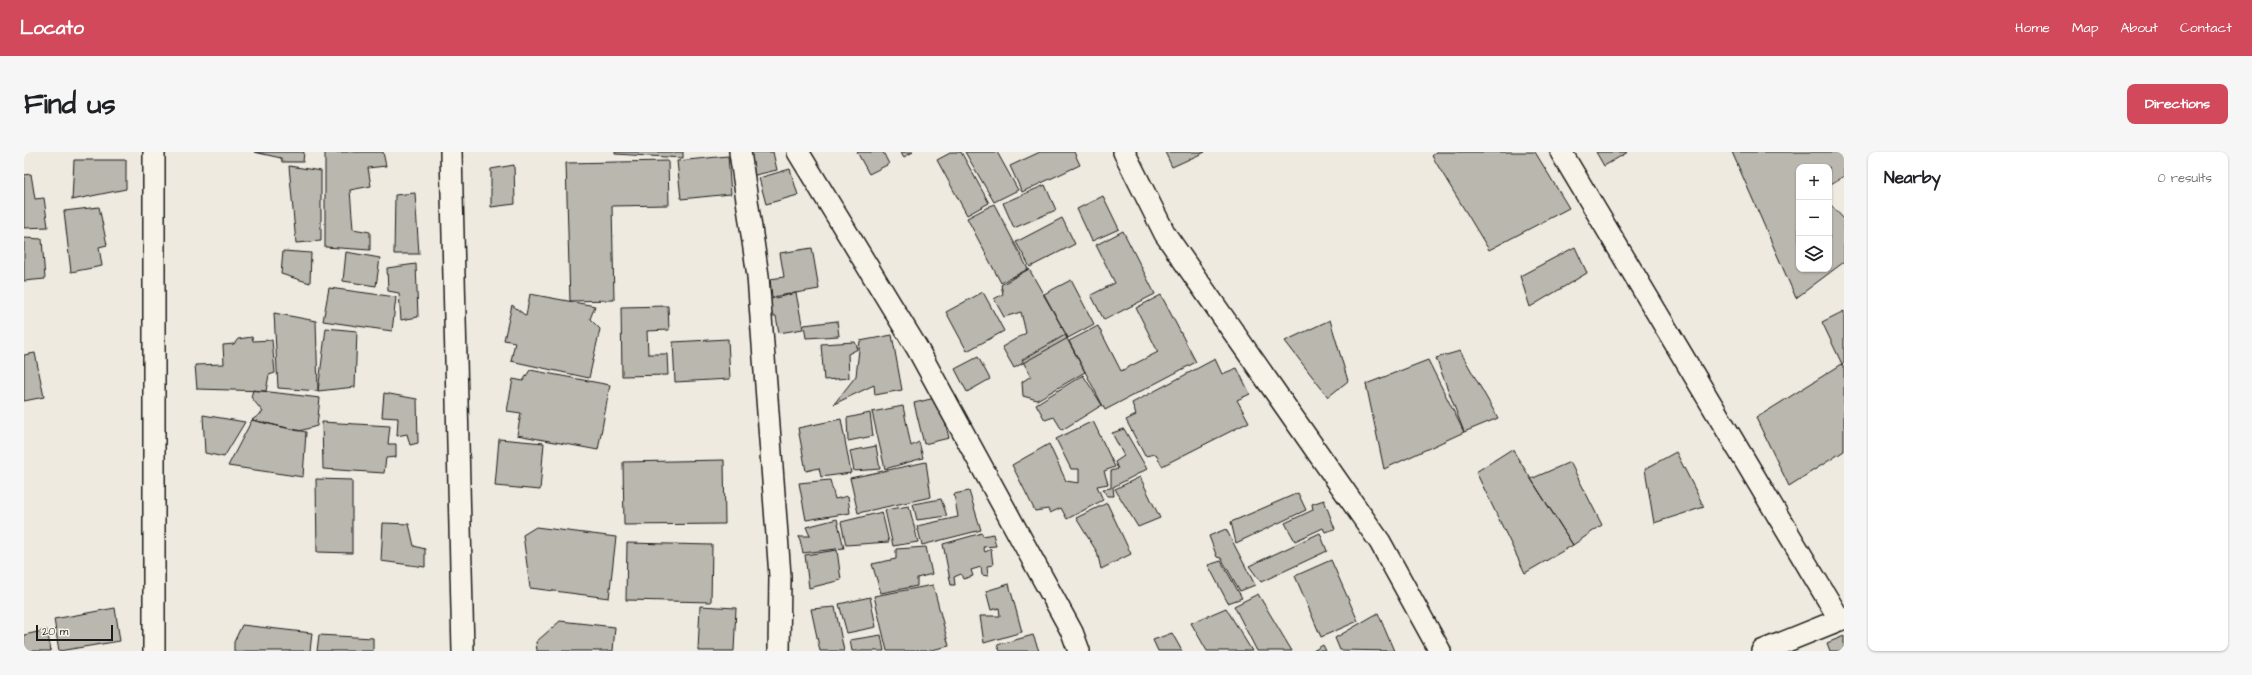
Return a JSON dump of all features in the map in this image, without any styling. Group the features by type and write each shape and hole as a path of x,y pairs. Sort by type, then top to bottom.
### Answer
{"street":[{"path":"154,152 154,651"},
{"path":"451,152 463,651"},
{"path":"740,152 758,276 780,576 780,651"},
{"path":"798,152 917,348 1072,632 1079,651"},
{"path":"1124,152 1165,234 1380,542 1440,651"},
{"path":"1561,152 1842,619 1762,651"}],"building":[{"path":"254,152 304,152 303,162 282,162 281,158"},
{"path":"325,152 383,152 386,166 368,168 371,186 350,190 353,229 370,232 370,250 325,247"},
{"path":"615,152 683,152 683,158 615,154"},
{"path":"746,152 773,152 777,170 751,176"},
{"path":"857,152 883,152 889,164 869,174"},
{"path":"901,152 913,152 904,157"},
{"path":"952,152 961,152 989,203 967,215 937,160"},
{"path":"965,152 997,152 1018,190 994,202"},
{"path":"1040,152 1074,152 1080,165 1022,192 1010,166"},
{"path":"1165,152 1205,152 1172,167"},
{"path":"1437,152 1535,152 1569,208 1489,250 1432,156"},
{"path":"1596,152 1628,152 1604,166"},
{"path":"1732,152 1844,152 1844,176 1832,183 1832,164 1796,164 1796,272 1831,272 1796,298"},
{"path":"728,156 731,194 681,199 677,161"},
{"path":"74,160 126,160 126,189 72,200"},
{"path":"668,161 669,205 612,206 614,300 570,301 566,163"},
{"path":"514,165 515,204 491,207 491,169"},
{"path":"289,166 321,171 321,241 296,243"},
{"path":"790,169 798,195 766,204 759,178"},
{"path":"31,174 35,199 44,198 48,227 24,228 24,175"},
{"path":"1045,185 1056,210 1014,228 1003,203"},
{"path":"415,193 419,254 394,254 395,195"},
{"path":"1103,196 1119,229 1092,241 1077,209"},
{"path":"994,204 1028,269 1001,283 967,218"},
{"path":"1832,206 1844,219 1844,262 1832,271"},
{"path":"99,207 107,245 99,247 102,266 71,272 64,211"},
{"path":"1062,218 1075,244 1030,267 1016,242"},
{"path":"1123,231 1155,294 1104,320 1091,295 1115,283 1096,245"},
{"path":"24,238 42,239 45,279 24,281"},
{"path":"1575,247 1587,273 1530,307 1520,276"},
{"path":"812,248 819,289 772,297 770,279 784,277 780,253"},
{"path":"283,251 311,253 310,283 281,274"},
{"path":"346,252 380,258 376,286 343,281"},
{"path":"416,264 418,317 401,320 399,293 388,291 387,268"},
{"path":"1029,269 1068,338 1014,368 1002,347 1026,333 1021,312 1004,317 994,299 1003,294 1001,285"},
{"path":"1071,280 1094,324 1068,338 1044,294"},
{"path":"329,288 396,297 392,331 323,321"},
{"path":"983,292 1004,331 967,351 946,312"},
{"path":"796,293 803,329 779,333 776,316 769,316 767,300"},
{"path":"530,294 595,306 590,319 600,329 589,378 511,361 515,342 504,340 512,305 526,316"},
{"path":"1161,295 1196,362 1105,410 1069,341 1098,326 1121,371 1158,352 1136,308"},
{"path":"668,306 669,330 647,331 648,354 667,354 668,375 622,376 621,307"},
{"path":"1844,311 1844,362 1842,364 1822,322"},
{"path":"274,313 316,321 318,391 278,388"},
{"path":"1330,320 1348,381 1328,397 1285,341"},
{"path":"837,321 839,336 806,338 804,325"},
{"path":"326,328 357,331 355,387 318,391"},
{"path":"892,335 902,390 875,395 874,385 834,404 856,376 860,341"},
{"path":"1065,335 1085,372 1037,400 1023,396 1022,382 1031,376 1022,360"},
{"path":"252,337 253,341 272,340 275,373 269,375 266,391 197,389 195,365 224,364 223,345 234,344 238,339"},
{"path":"728,339 730,379 675,382 673,342"},
{"path":"855,342 858,349 848,354 849,378 824,380 821,344"},
{"path":"1460,351 1498,418 1464,432 1436,358"},
{"path":"35,353 44,397 24,401 24,355"},
{"path":"978,357 990,379 967,392 955,369"},
{"path":"1215,359 1222,374 1237,368 1250,394 1237,400 1249,422 1162,466 1156,454 1145,456 1126,420 1136,415 1132,403"},
{"path":"1428,360 1464,432 1384,469 1366,384"},
{"path":"1842,364 1844,367 1844,451 1789,486 1756,418"},
{"path":"530,370 610,385 598,450 517,435 521,413 507,411 513,379 523,381"},
{"path":"1083,375 1102,405 1062,430 1054,417 1045,420 1036,404"},
{"path":"253,390 320,398 317,426 299,431 252,420 263,412 251,397"},
{"path":"384,393 417,399 418,443 410,445 407,434 397,436 398,418 382,417"},
{"path":"939,397 949,438 924,444 914,403"},
{"path":"903,406 911,446 919,442 923,458 885,469 872,412"},
{"path":"870,413 873,436 848,441 847,418"},
{"path":"203,415 245,422 224,457 205,453"},
{"path":"841,419 851,473 821,477 819,468 806,471 798,428"},
{"path":"252,420 306,432 303,477 228,466"},
{"path":"1093,421 1115,467 1104,471 1108,484 1097,486 1103,500 1067,519 1061,508 1050,513 1048,509 1035,511 1012,465 1049,444 1066,481 1079,483 1079,469 1071,469 1056,439"},
{"path":"322,422 390,426 388,444 396,444 396,457 386,458 384,473 323,469"},
{"path":"1124,429 1147,469 1113,487 1114,496 1107,496 1103,489 1111,488 1111,471 1118,469 1115,462 1124,456 1112,433"},
{"path":"499,439 544,443 540,490 495,486"},
{"path":"876,446 880,469 854,471 850,451"},
{"path":"1512,449 1573,545 1525,573 1476,472"},
{"path":"1676,452 1704,507 1654,523 1645,469"},
{"path":"724,460 725,524 624,525 623,462"},
{"path":"926,462 931,497 858,513 850,478"},
{"path":"1570,462 1602,525 1573,545 1531,479"},
{"path":"1140,477 1160,518 1138,527 1115,489"},
{"path":"316,479 352,480 352,553 317,552"},
{"path":"830,480 835,499 848,496 850,513 806,520 799,483"},
{"path":"969,491 981,530 922,545 917,526 958,517 954,494"},
{"path":"1298,493 1306,510 1236,543 1231,522"},
{"path":"941,499 947,516 917,520 913,504"},
{"path":"1324,500 1335,529 1325,532 1323,528 1295,541 1285,523 1313,510 1312,504"},
{"path":"1107,503 1131,554 1101,569 1097,552 1076,518"},
{"path":"909,506 918,542 893,546 885,510"},
{"path":"882,512 889,542 846,545 841,522"},
{"path":"837,519 844,548 803,553 799,536 810,536 806,527"},
{"path":"383,523 409,524 414,546 425,549 425,567 381,561"},
{"path":"536,527 616,537 609,598 530,588 523,535"},
{"path":"1226,529 1255,585 1240,591 1221,558 1217,557 1209,536"},
{"path":"982,533 983,536 993,534 996,546 983,547 985,552 991,549 993,565 987,566 988,576 982,575 981,567 971,570 973,576 963,579 961,574 954,577 955,585 951,585 943,544"},
{"path":"1320,533 1327,551 1261,582 1249,566"},
{"path":"627,543 712,545 711,602 626,600"},
{"path":"926,547 932,574 917,578 917,586 881,593 872,564 896,559 896,549"},
{"path":"837,550 841,580 809,588 805,555"},
{"path":"1331,560 1358,621 1321,637 1295,576"},
{"path":"1221,561 1242,598 1228,603 1208,565"},
{"path":"1009,584 1022,632 984,643 980,616 1000,616 999,608 991,610 986,591"},
{"path":"933,585 949,646 927,651 887,651 874,596"},
{"path":"1258,594 1292,651 1257,651 1234,606"},
{"path":"870,597 876,627 847,633 839,604"},
{"path":"700,606 736,608 734,651 698,651"},
{"path":"835,607 844,651 820,651 811,609"},
{"path":"115,608 120,641 59,651 54,619"},
{"path":"1226,608 1252,651 1207,651 1191,623"},
{"path":"1378,613 1394,651 1340,650 1335,638"},
{"path":"560,621 615,627 613,651 537,651 536,642"},
{"path":"242,625 312,633 310,651 234,651 234,642"},
{"path":"47,630 51,651 24,651 24,635"},
{"path":"1172,633 1182,651 1158,651 1153,640"},
{"path":"319,635 373,638 373,651 317,651"},
{"path":"881,635 884,651 852,651 850,640"},
{"path":"1033,635 1039,651 1000,651 997,645"},
{"path":"1844,636 1844,651 1830,651 1827,643"},
{"path":"1323,645 1326,651 1313,651"}]}
